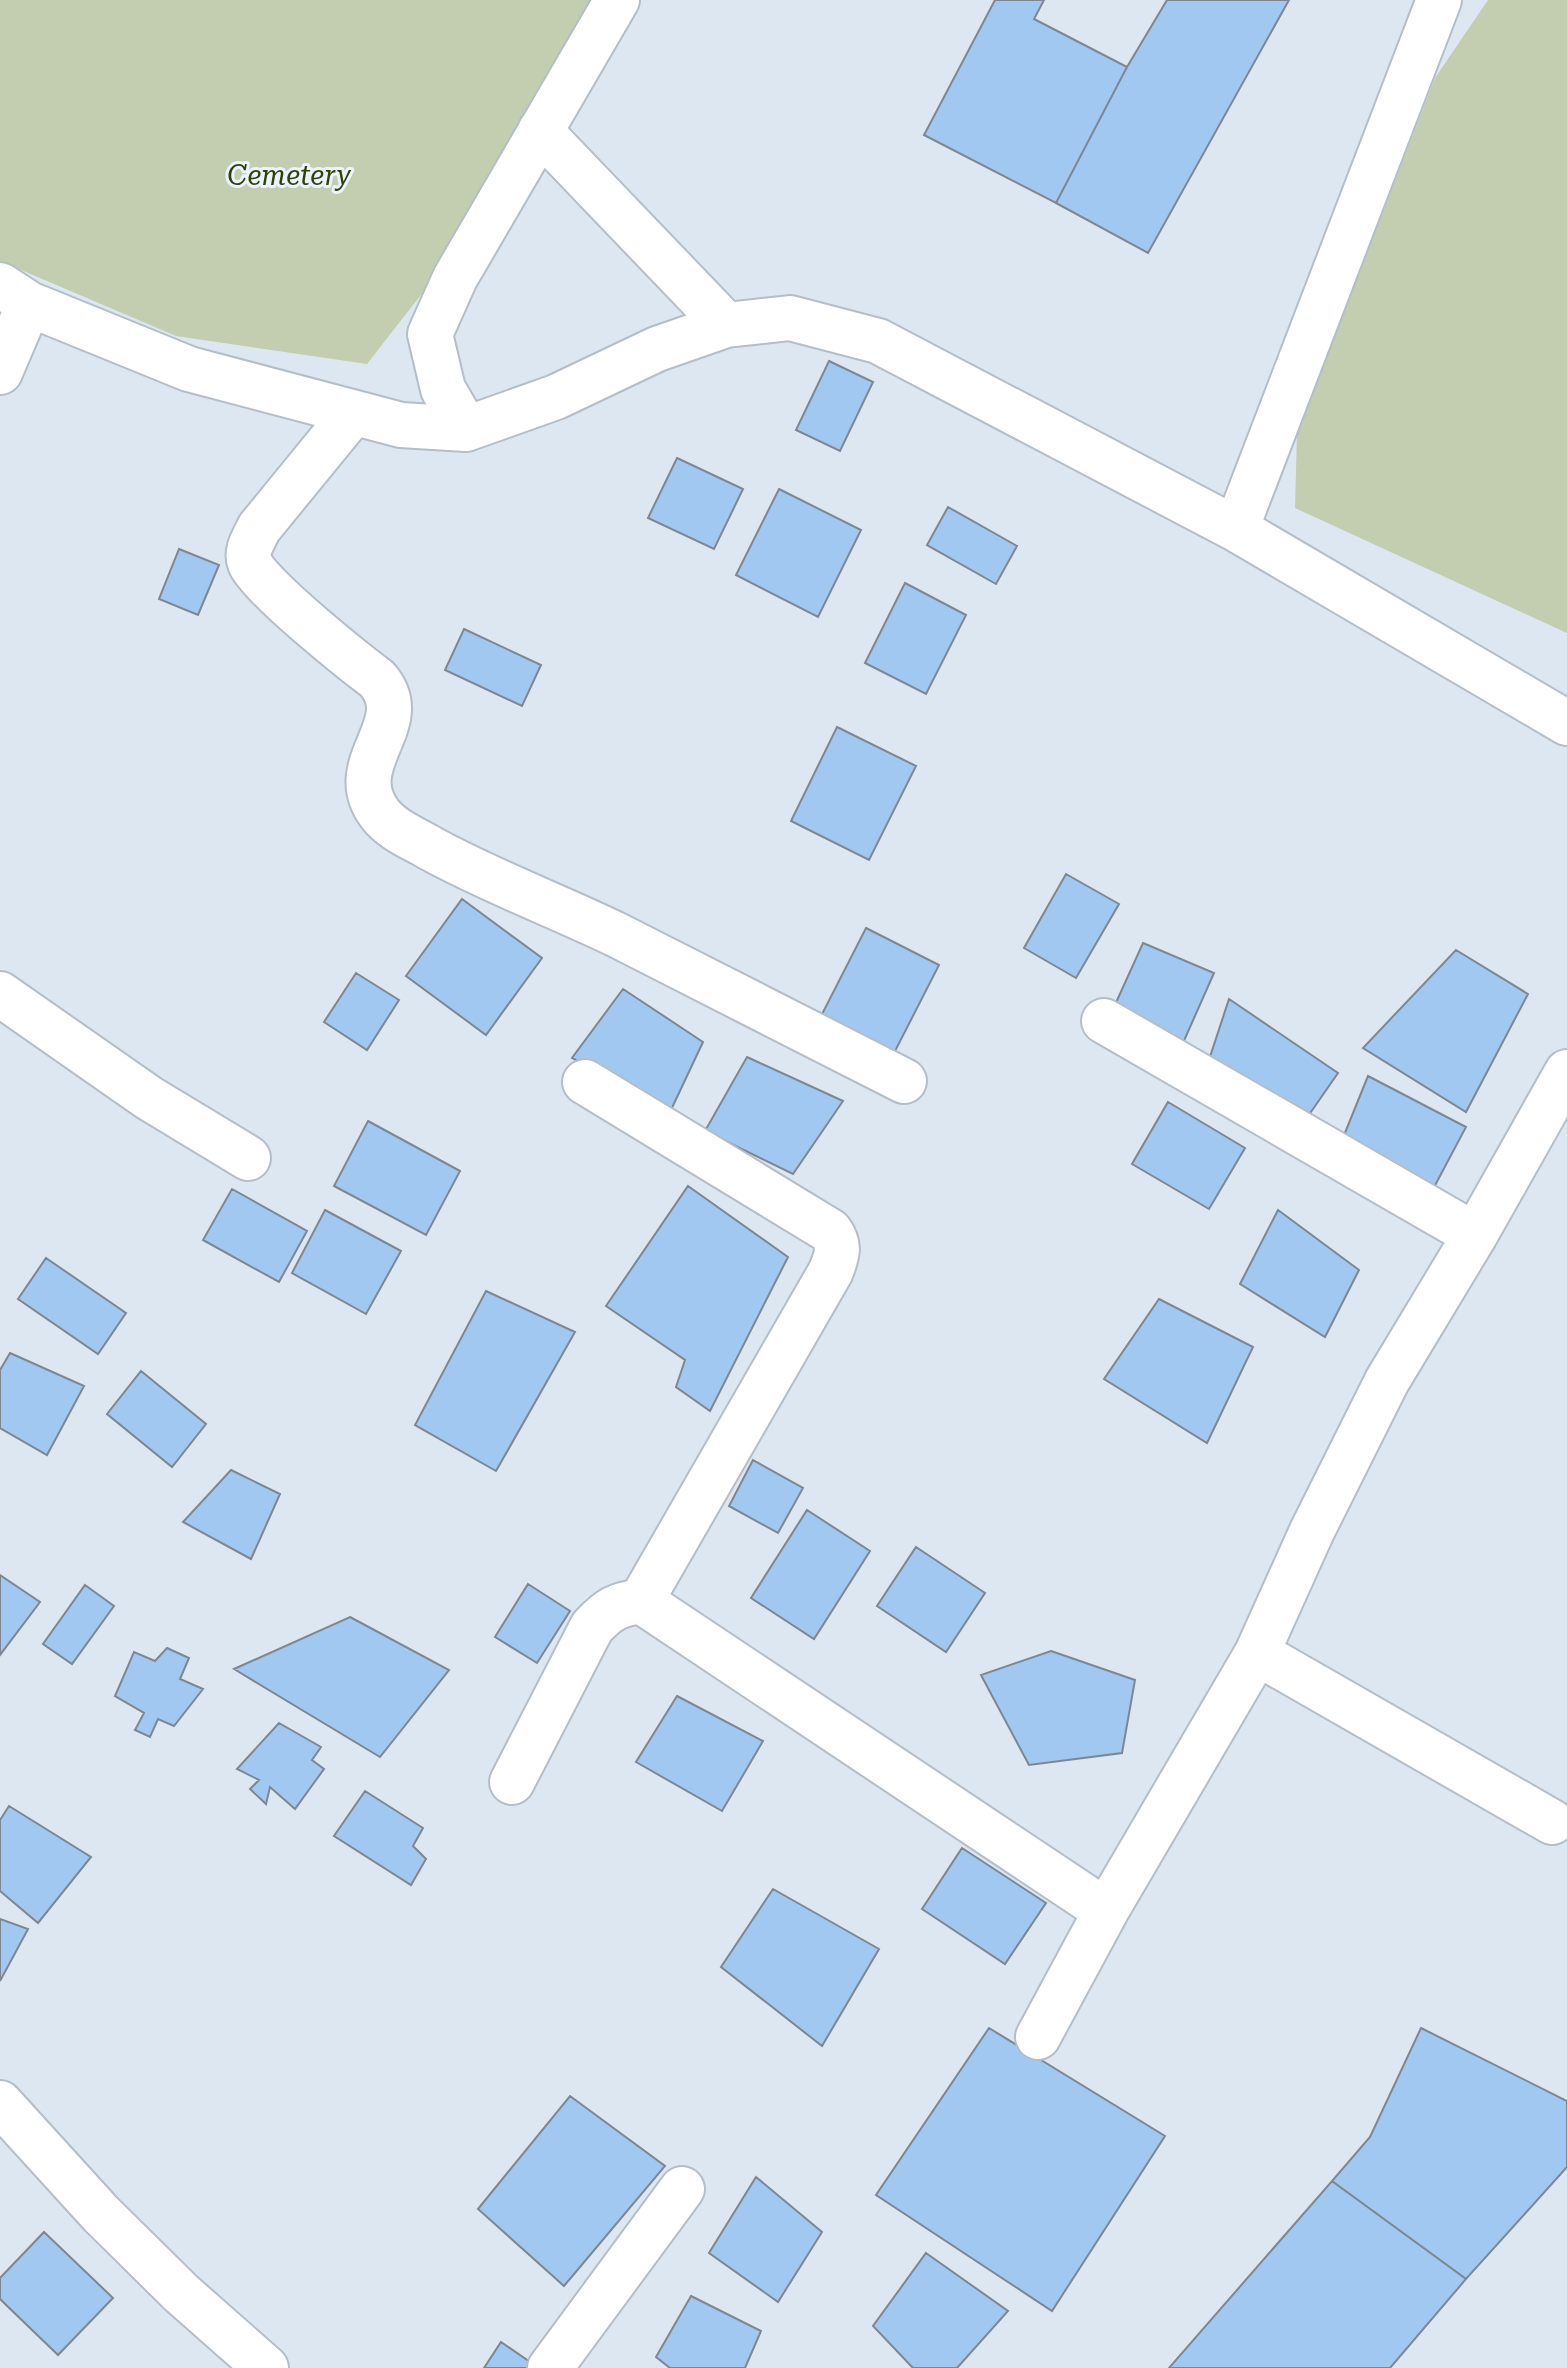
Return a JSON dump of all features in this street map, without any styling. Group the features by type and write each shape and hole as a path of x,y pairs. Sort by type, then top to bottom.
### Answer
{"street":[{"path":"466,429 443,389 430,334 455,278 617,0"},
{"path":"1236,529 1439,0"},
{"path":"540,131 726,325"},
{"path":"0,372 14,295 189,369 401,425 466,429 556,397 657,349 726,325 790,318 878,341 1236,529 1567,723"},
{"path":"353,413 259,528 249,548 248,560 266,585 388,691 389,719 369,770 367,786 372,802 382,816 395,828 464,866 615,934 904,1081"},
{"path":"0,994 149,1098 248,1158"},
{"path":"1104,1021 1475,1235"},
{"path":"1038,2037 1106,1911 1257,1653 1312,1531 1387,1381 1475,1235 1553,1126 1567,1072"},
{"path":"585,1082 830,1231 837,1242 838,1252 831,1271 641,1601"},
{"path":"512,1782 592,1627 619,1604 641,1601 1106,1911"},
{"path":"1257,1653 1552,1822"},
{"path":"0,2103 121,2234 181,2293 266,2368"},
{"path":"550,2368 682,2189"}],"green space":[{"name":"Cemetery","path":"0,0 591,0 508,183 367,364 176,336 0,261"},
{"path":"1488,0 1567,0 1567,633 1295,508 1297,434 1435,78"}],"building":[{"path":"995,0 1044,0 1034,19 1127,67 1056,203 924,135"},
{"path":"1167,0 1289,0 1148,253 1056,203 1127,67"},
{"path":"829,361 873,382 840,451 796,430"},
{"path":"677,458 743,489 714,549 648,518"},
{"path":"779,489 861,530 818,617 736,575"},
{"path":"948,507 1017,546 996,584 927,545"},
{"path":"179,549 219,565 198,615 159,599"},
{"path":"905,583 966,615 926,694 865,663"},
{"path":"464,629 541,665 522,706 445,670"},
{"path":"837,727 916,766 869,860 791,821"},
{"path":"1066,874 1119,904 1076,978 1024,948"},
{"path":"462,899 542,958 486,1035 406,976"},
{"path":"866,928 939,965 891,1059 818,1022"},
{"path":"1143,943 1214,973 1179,1052 1114,1007"},
{"path":"1456,950 1528,994 1466,1112 1363,1048"},
{"path":"356,973 399,1000 367,1050 324,1022"},
{"path":"623,989 703,1042 670,1112 572,1058"},
{"path":"1229,999 1338,1073 1297,1132 1203,1078"},
{"path":"747,1057 843,1101 793,1174 705,1131"},
{"path":"1368,1076 1466,1127 1431,1193 1336,1155"},
{"path":"1168,1102 1245,1148 1209,1209 1132,1164"},
{"path":"368,1121 460,1171 426,1235 334,1186"},
{"path":"688,1186 788,1257 710,1411 676,1387 685,1360 606,1306"},
{"path":"232,1189 307,1231 279,1282 203,1240"},
{"path":"325,1210 401,1251 366,1314 292,1273"},
{"path":"1278,1210 1359,1270 1325,1337 1240,1284"},
{"path":"46,1258 126,1313 98,1354 18,1299"},
{"path":"486,1291 575,1332 496,1471 415,1425"},
{"path":"1159,1299 1253,1347 1207,1443 1104,1379"},
{"path":"10,1353 84,1386 47,1455 0,1428 0,1370"},
{"path":"141,1371 206,1424 172,1467 107,1414"},
{"path":"753,1460 803,1488 778,1533 729,1506"},
{"path":"231,1470 280,1494 251,1559 183,1522"},
{"path":"807,1510 870,1551 814,1639 751,1598"},
{"path":"916,1547 985,1593 946,1652 877,1606"},
{"path":"0,1575 40,1602 0,1655"},
{"path":"528,1584 570,1611 537,1663 495,1637"},
{"path":"85,1585 114,1606 72,1664 43,1644"},
{"path":"350,1617 449,1670 380,1757 234,1669"},
{"path":"167,1648 189,1658 180,1679 203,1689 174,1726 158,1719 150,1737 135,1730 144,1713 115,1696 134,1652 155,1661"},
{"path":"1051,1651 1135,1680 1122,1753 1029,1765 981,1675"},
{"path":"677,1696 763,1741 722,1811 636,1762"},
{"path":"279,1723 321,1747 312,1760 324,1769 295,1809 270,1787 266,1804 250,1789 259,1780 237,1769"},
{"path":"365,1791 423,1828 413,1846 426,1859 411,1885 334,1836"},
{"path":"9,1806 91,1857 38,1923 0,1891 0,1820"},
{"path":"962,1848 1046,1903 1005,1964 922,1909"},
{"path":"773,1889 879,1949 822,2046 721,1967"},
{"path":"0,1919 28,1929 0,1981"},
{"path":"989,2028 1165,2136 1052,2311 876,2195"},
{"path":"1421,2028 1567,2101 1567,2167 1466,2279 1332,2181 1370,2137"},
{"path":"570,2096 665,2166 564,2286 478,2209"},
{"path":"756,2177 822,2232 778,2302 709,2253"},
{"path":"1332,2181 1466,2279 1390,2368 1169,2368"},
{"path":"44,2232 113,2298 58,2355 0,2299 0,2278"},
{"path":"926,2253 1008,2311 957,2368 913,2368 873,2326"},
{"path":"691,2296 761,2331 745,2368 670,2368 656,2357"},
{"path":"501,2342 533,2364 530,2368 484,2368"}]}
